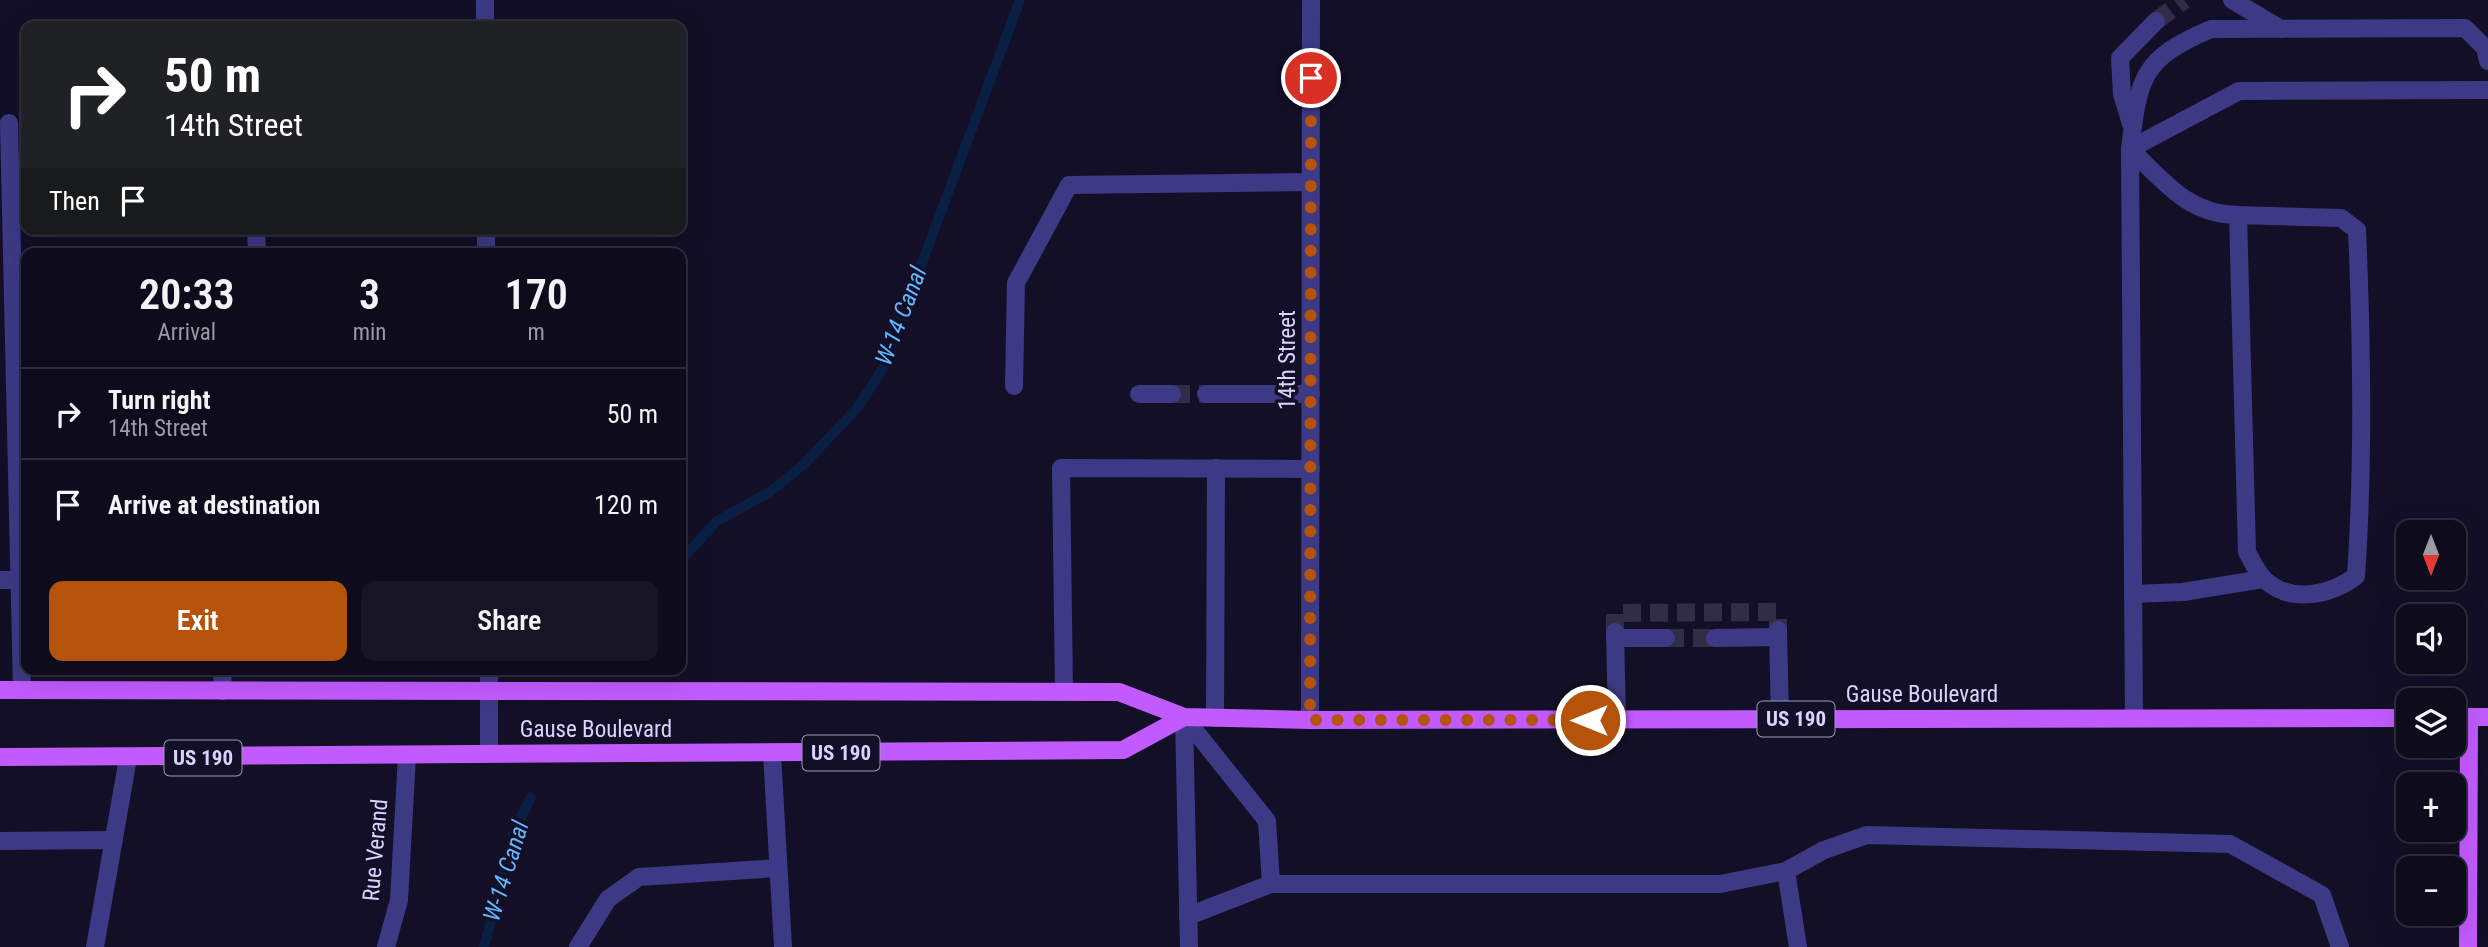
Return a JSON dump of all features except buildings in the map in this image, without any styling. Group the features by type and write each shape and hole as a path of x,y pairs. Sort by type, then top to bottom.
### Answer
{"main road":[{"name":"Gause Boulevard","path":"0,690 1119,692 1184,717 1310,720 2396,718"},
{"name":"Gause Boulevard","path":"0,757 1123,750 1184,717"},
{"path":"2466,717 2488,718"},
{"path":"2462,758 2468,947"}],"street":[{"path":"485,0 485,21"},
{"name":"14th Street","path":"1310,720 1311,0"},
{"path":"2232,0 2281,29"},
{"path":"2133,129 2122,94 2120,58 2156,21"},
{"path":"2134,718 2130,149 2136,106 2149,67 2175,44 2211,29 2465,27 2486,48 2488,61"},
{"path":"2130,149 2239,91 2488,90"},
{"path":"12,123 20,355 21,597"},
{"path":"2130,149 2192,207 2238,215 2341,218 2357,230 2361,319 2361,454 2356,576 2322,594 2283,592 2263,579 2247,552 2238,215"},
{"path":"1014,386 1016,284 1069,185 1311,182"},
{"path":"1139,394 1172,394"},
{"path":"1206,394 1311,394"},
{"path":"1064,692 1061,468 1311,469"},
{"path":"1215,718 1216,468"},
{"path":"2133,594 2183,592 2263,579"},
{"path":"0,580 19,580"},
{"path":"1715,638 1778,633 1780,719"},
{"path":"1617,720 1615,635 1666,638"},
{"path":"22,675 22,690"},
{"path":"222,675 223,691"},
{"path":"489,675 489,754"},
{"path":"1184,717 1266,821 1271,884"},
{"path":"1184,717 1189,947"},
{"path":"772,753 783,947"},
{"name":"Rue Verand","path":"386,947 399,900 407,756"},
{"path":"96,947 128,758"},
{"path":"1188,916 1271,884 1720,884 1786,871 1824,850 1867,835 2230,844 2322,895 2340,947"},
{"path":"0,841 114,840"},
{"path":"578,947 608,899 639,877 778,868"},
{"path":"1786,871 1798,947"}],"waterway":[{"name":"W-14 Canal","path":"686,555 717,521 770,492 803,465 858,407 882,370 1020,0"},
{"name":"W-14 Canal","path":"484,947 515,829 531,797"}],"tunnel":[{"path":"2156,21 2184,0"},
{"path":"1172,394 1206,394"},
{"path":"1615,632 1615,613 1778,612 1778,630"},
{"path":"1666,638 1715,638"}],"route":[{"path":"1311,78 1310,720 1590,720"}]}
